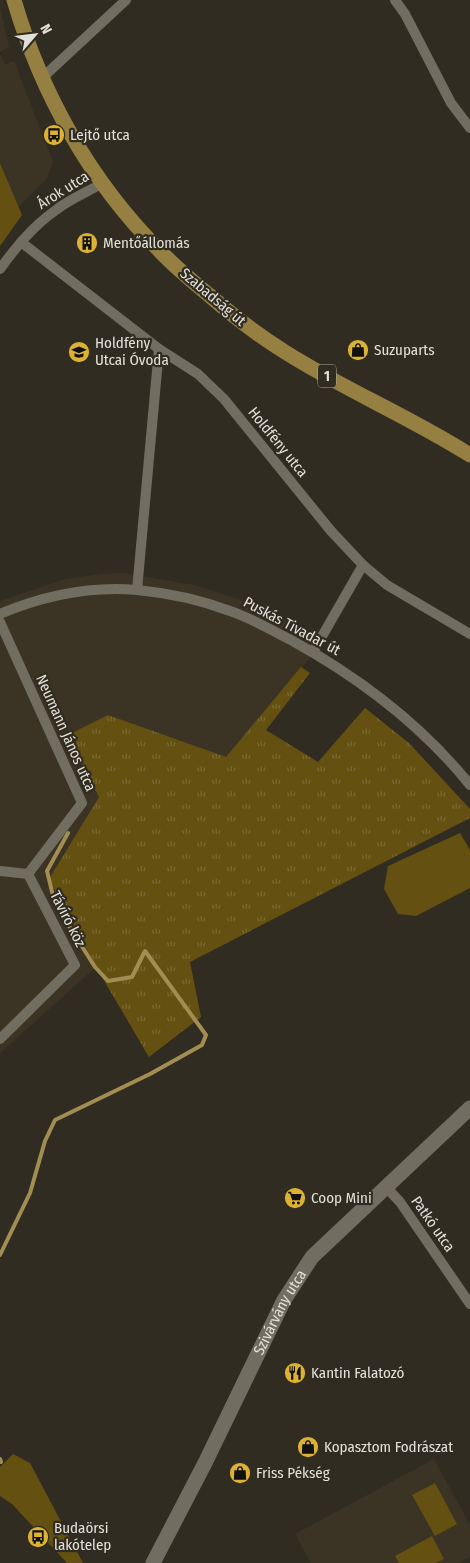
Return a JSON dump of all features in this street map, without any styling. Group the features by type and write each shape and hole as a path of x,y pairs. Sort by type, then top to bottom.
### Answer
{"main road":[{"name":"Szabadság út","path":"14,0 22,28 42,78 76,142 103,183 136,225 159,250 194,283 240,321 286,353 419,425 470,455"}],"street":[{"path":"42,78 126,0"},
{"path":"394,0 405,14 451,103 470,128"},
{"name":"Árok utca","path":"0,269 34,227 57,209 103,183"},
{"name":"Holdfény utca","path":"21,242 159,349 198,374 224,399 325,524 363,566 387,584 470,634"},
{"path":"137,590 159,349"},
{"path":"313,652 363,566"},
{"name":"Puskás Tivadar út","path":"0,614 23,605 69,593 96,590 137,590 201,601 231,611 265,626 330,661 360,682 414,725 436,746 470,785"},
{"name":"Neumann János utca","path":"0,622 82,803 28,874"},
{"path":"0,871 28,874"},
{"name":"Távíró köz","path":"0,1039 75,965 28,874"},
{"name":"Szivárvány utca","path":"153,1563 205,1463 284,1300 297,1278 312,1257 470,1108"},
{"name":"Patkó utca","path":"386,1187 400,1202 470,1304"}],"shaded area":[{"path":"0,7 9,47 0,52"},
{"path":"0,54 5,65 14,61 53,162 47,178 18,207 0,163"},
{"path":"124,573 194,585 261,606 325,640 226,758 108,715 99,797 49,879 96,967 0,1053 0,601 65,579"},
{"path":"434,1459 470,1525 470,1557 458,1563 311,1563 295,1534"}],"green space":[{"path":"0,163 22,215 0,246"},
{"path":"301,667 310,673 266,730 318,762 365,708 409,743 470,809 470,818 190,962 201,1017 149,1057 96,967 49,879 99,797 68,735 108,715 226,757"},
{"path":"460,833 470,850 470,888 416,916 398,914 384,889 388,866"},
{"path":"13,1454 30,1463 83,1563 67,1563 12,1504 0,1496 0,1467"},
{"path":"435,1483 457,1524 435,1536 412,1495"},
{"path":"432,1536 444,1559 436,1563 399,1563 395,1556"}],"waterway":[{"path":"0,1255 30,1193 45,1141 55,1120 150,1074 202,1045 206,1035 145,951 132,977 108,981 95,967 55,904 47,871 68,833"}],"place":[{"name":"Lejtő utca","path":"54,135"},
{"name":"Mentőállomás","path":"87,243"},
{"name":"Suzuparts","path":"358,350"},
{"name":"Holdfény Utcai Óvoda","path":"79,352"},
{"name":"Coop Mini","path":"295,1198"},
{"name":"Kantin Falatozó","path":"295,1373"},
{"name":"Kopasztom Fodrászat","path":"308,1447"},
{"name":"Friss Pékség","path":"240,1473"},
{"name":"Budaörsi lakótelep","path":"38,1537"}]}
